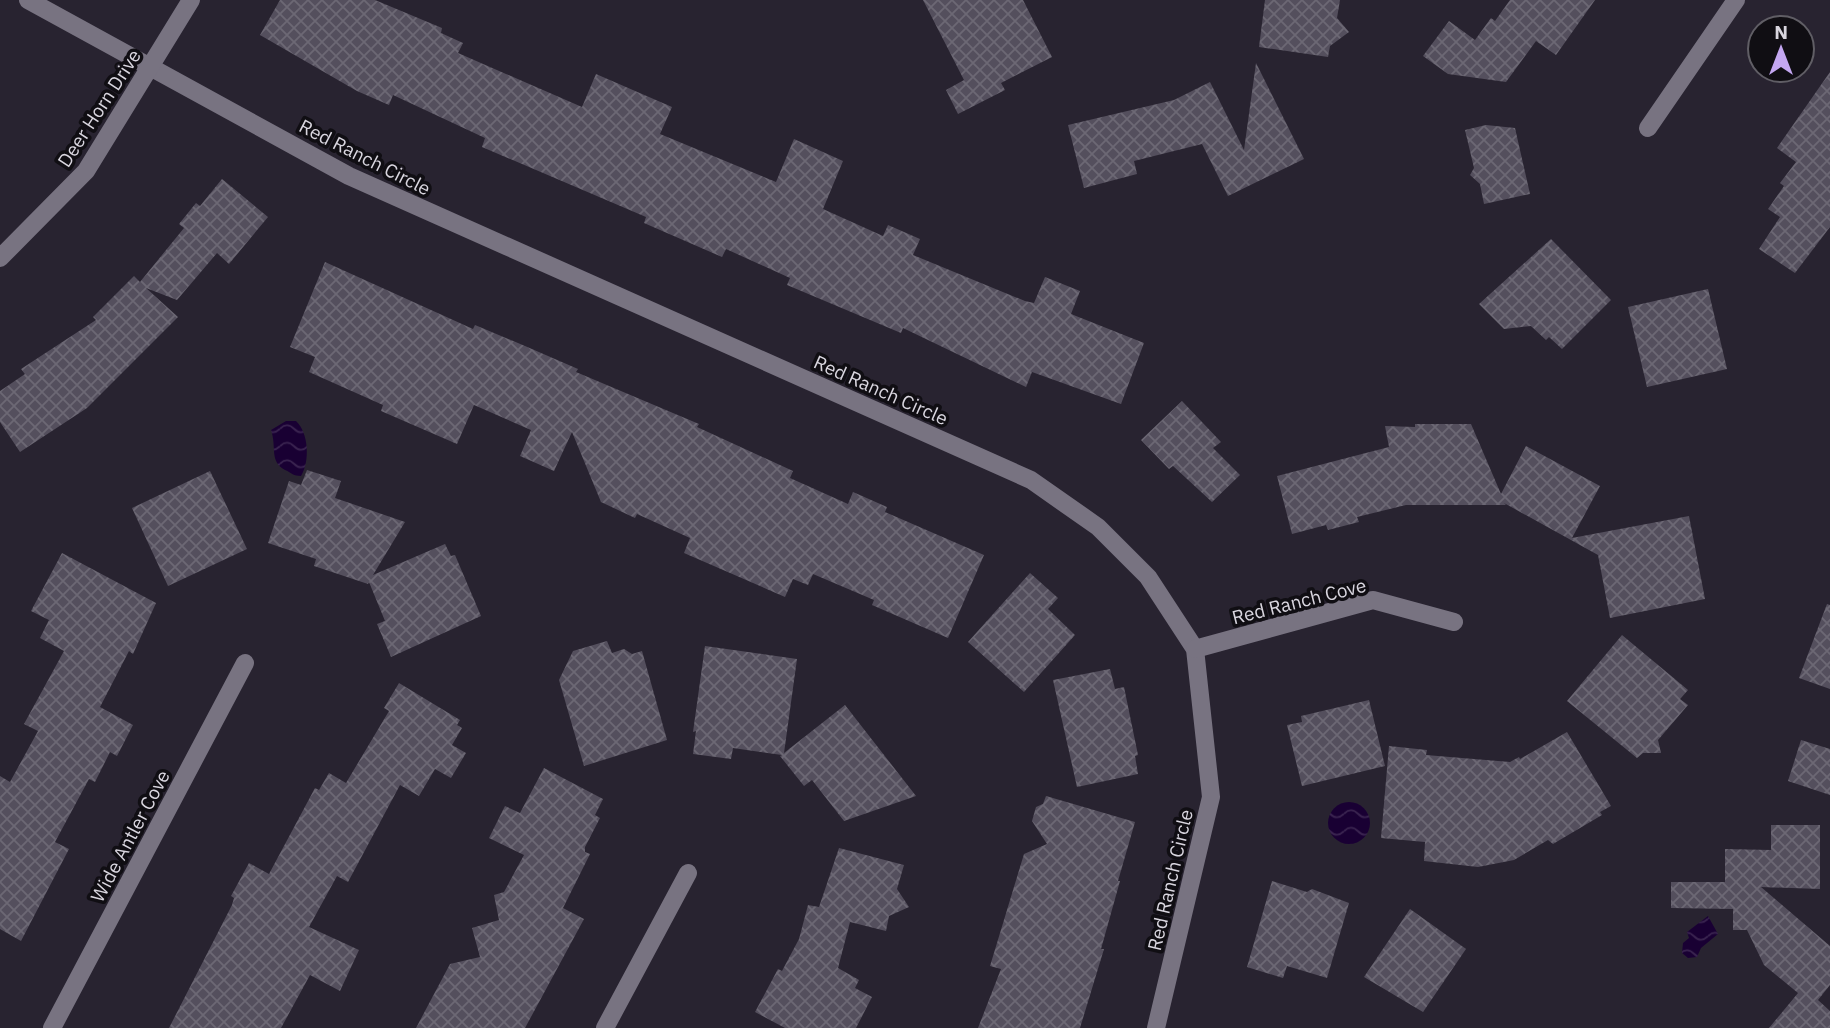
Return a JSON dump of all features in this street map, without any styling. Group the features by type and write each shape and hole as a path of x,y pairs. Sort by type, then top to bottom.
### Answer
{"street":[{"name":"Red Ranch Circle","path":"28,0 204,94 349,176 1031,480 1098,527 1149,577 1195,649 1212,797 1156,1028"},
{"name":"Deer Horn Drive","path":"0,258 86,171 191,0"},
{"path":"1648,128 1737,0"},
{"name":"Red Ranch Cove","path":"1195,649 1373,600 1454,622"},
{"name":"Wide Antler Cove","path":"52,1028 245,663"},
{"path":"605,1028 688,873"}],"water":[{"path":"286,421 296,421 306,440 306,463 301,476 285,470 275,458 271,430"},
{"path":"1349,802 1364,808 1370,823 1364,838 1349,844 1334,838 1328,823 1334,808"},
{"path":"1708,916 1718,934 1701,948 1697,957 1688,958 1682,953 1683,943 1689,938 1687,932"}],"building":[{"path":"280,0 375,0 442,28 441,33 463,43 458,53 582,107 596,74 672,107 660,134 776,182 794,139 843,161 823,209 883,236 888,225 920,239 913,255 1025,301 1034,303 1045,277 1080,291 1071,314 1144,343 1121,404 1032,372 1026,387 903,328 901,333 787,285 790,278 726,249 722,257 644,223 646,217 482,147 485,138 393,95 389,105 357,91 260,35"},
{"path":"923,0 1023,0 1052,57 1001,83 1005,90 958,114 946,90 964,80"},
{"path":"1265,0 1340,0 1337,18 1349,32 1330,46 1328,57 1259,47"},
{"path":"1510,0 1595,0 1556,55 1536,41 1506,82 1448,74 1423,56 1449,21 1475,40 1491,18 1495,21"},
{"path":"1256,63 1304,159 1228,196 1202,144 1134,161 1137,174 1084,188 1068,125 1174,100 1210,82 1244,150"},
{"path":"1830,72 1830,227 1795,273 1759,249 1780,217 1768,209 1784,186 1780,183 1796,162 1777,148"},
{"path":"1486,125 1515,128 1530,194 1484,204 1480,184 1470,175 1474,168 1465,130"},
{"path":"222,179 268,217 229,264 217,253 177,300 146,288 178,317 87,408 20,452 0,422 0,391 25,374 21,369 96,320 93,317 134,276 140,282 184,228 179,224 196,203 200,206"},
{"path":"1551,239 1611,300 1562,349 1549,337 1546,340 1531,326 1504,329 1479,304"},
{"path":"325,262 473,329 475,325 525,346 578,369 576,372 699,424 697,427 793,471 790,478 848,504 853,492 887,507 885,512 984,555 948,638 872,605 874,600 813,574 808,585 793,579 785,597 684,553 690,538 637,514 635,518 601,502 572,432 554,471 520,456 531,430 474,405 457,444 381,411 383,405 309,372 315,357 290,347"},
{"path":"1708,289 1727,369 1647,387 1628,307"},
{"path":"1182,401 1221,442 1213,448 1240,475 1212,502 1173,466 1169,469 1141,440"},
{"path":"1415,424 1471,424 1501,494 1526,446 1600,486 1572,538 1689,516 1705,599 1610,618 1598,555 1504,503 1506,505 1406,505 1357,517 1359,522 1328,530 1326,525 1292,534 1277,476 1389,447 1385,426 1415,427"},
{"path":"307,470 341,481 335,498 405,522 373,575 445,544 451,556 455,555 481,616 391,657 377,624 385,621 369,582 368,584 314,566 316,559 268,543 289,481 301,485"},
{"path":"210,471 247,549 168,586 132,508"},
{"path":"62,553 156,603 133,654 129,651 100,707 133,725 117,756 110,752 95,782 89,779 55,842 69,849 21,941 0,929 0,776 10,782 38,731 24,724 64,651 40,638 49,620 31,611"},
{"path":"1030,573 1058,598 1048,609 1075,635 1024,692 968,642"},
{"path":"1827,604 1830,605 1830,689 1799,678"},
{"path":"1622,635 1688,690 1680,699 1688,705 1658,740 1661,753 1643,753 1637,758 1567,701"},
{"path":"607,641 612,653 624,649 632,654 642,651 667,740 584,766 559,680 573,651"},
{"path":"705,646 797,659 784,753 845,705 916,796 844,821 812,780 804,786 780,756 782,755 733,748 731,759 693,754 696,731 693,732"},
{"path":"1110,669 1115,689 1124,687 1138,755 1135,756 1138,774 1077,787 1053,680"},
{"path":"399,683 460,720 457,725 462,728 452,745 466,753 451,778 435,769 419,796 400,785 348,882 337,876 309,927 359,950 340,991 310,975 281,1028 169,1028 232,905 234,898 231,896 249,863 269,874 315,788 319,790 329,773 346,783 389,711 384,708"},
{"path":"1369,700 1385,766 1302,786 1287,725 1302,722 1301,716"},
{"path":"1567,732 1611,806 1600,812 1602,815 1553,844 1548,840 1514,860 1478,867 1424,861 1425,842 1381,838 1389,746 1427,750 1426,755 1510,762"},
{"path":"1801,740 1830,749 1830,795 1788,781"},
{"path":"544,768 603,799 595,815 600,818 585,847 585,852 590,854 563,908 584,919 525,1028 416,1028 450,964 480,957 472,928 499,920 494,895 504,892 524,855 489,838 505,806 520,813"},
{"path":"1046,796 1135,822 1101,949 1104,949 1080,1028 978,1028 1001,969 990,966 1024,854 1047,844 1032,821 1036,807 1043,804"},
{"path":"1771,825 1820,825 1820,889 1761,887 1830,946 1830,985 1818,1000 1830,1011 1830,1028 1769,1028 1798,993 1764,965 1747,930 1733,930 1733,909 1671,908 1671,882 1725,882 1725,849 1771,850"},
{"path":"839,848 904,865 897,889 909,907 889,916 886,931 850,922 838,968 859,980 855,988 872,997 856,1028 785,1028 755,1012 778,969 782,971 799,939 808,905 819,907"},
{"path":"1272,881 1307,892 1312,889 1349,903 1327,978 1287,966 1283,978 1247,967"},
{"path":"1410,909 1466,949 1423,1012 1364,977"}]}
